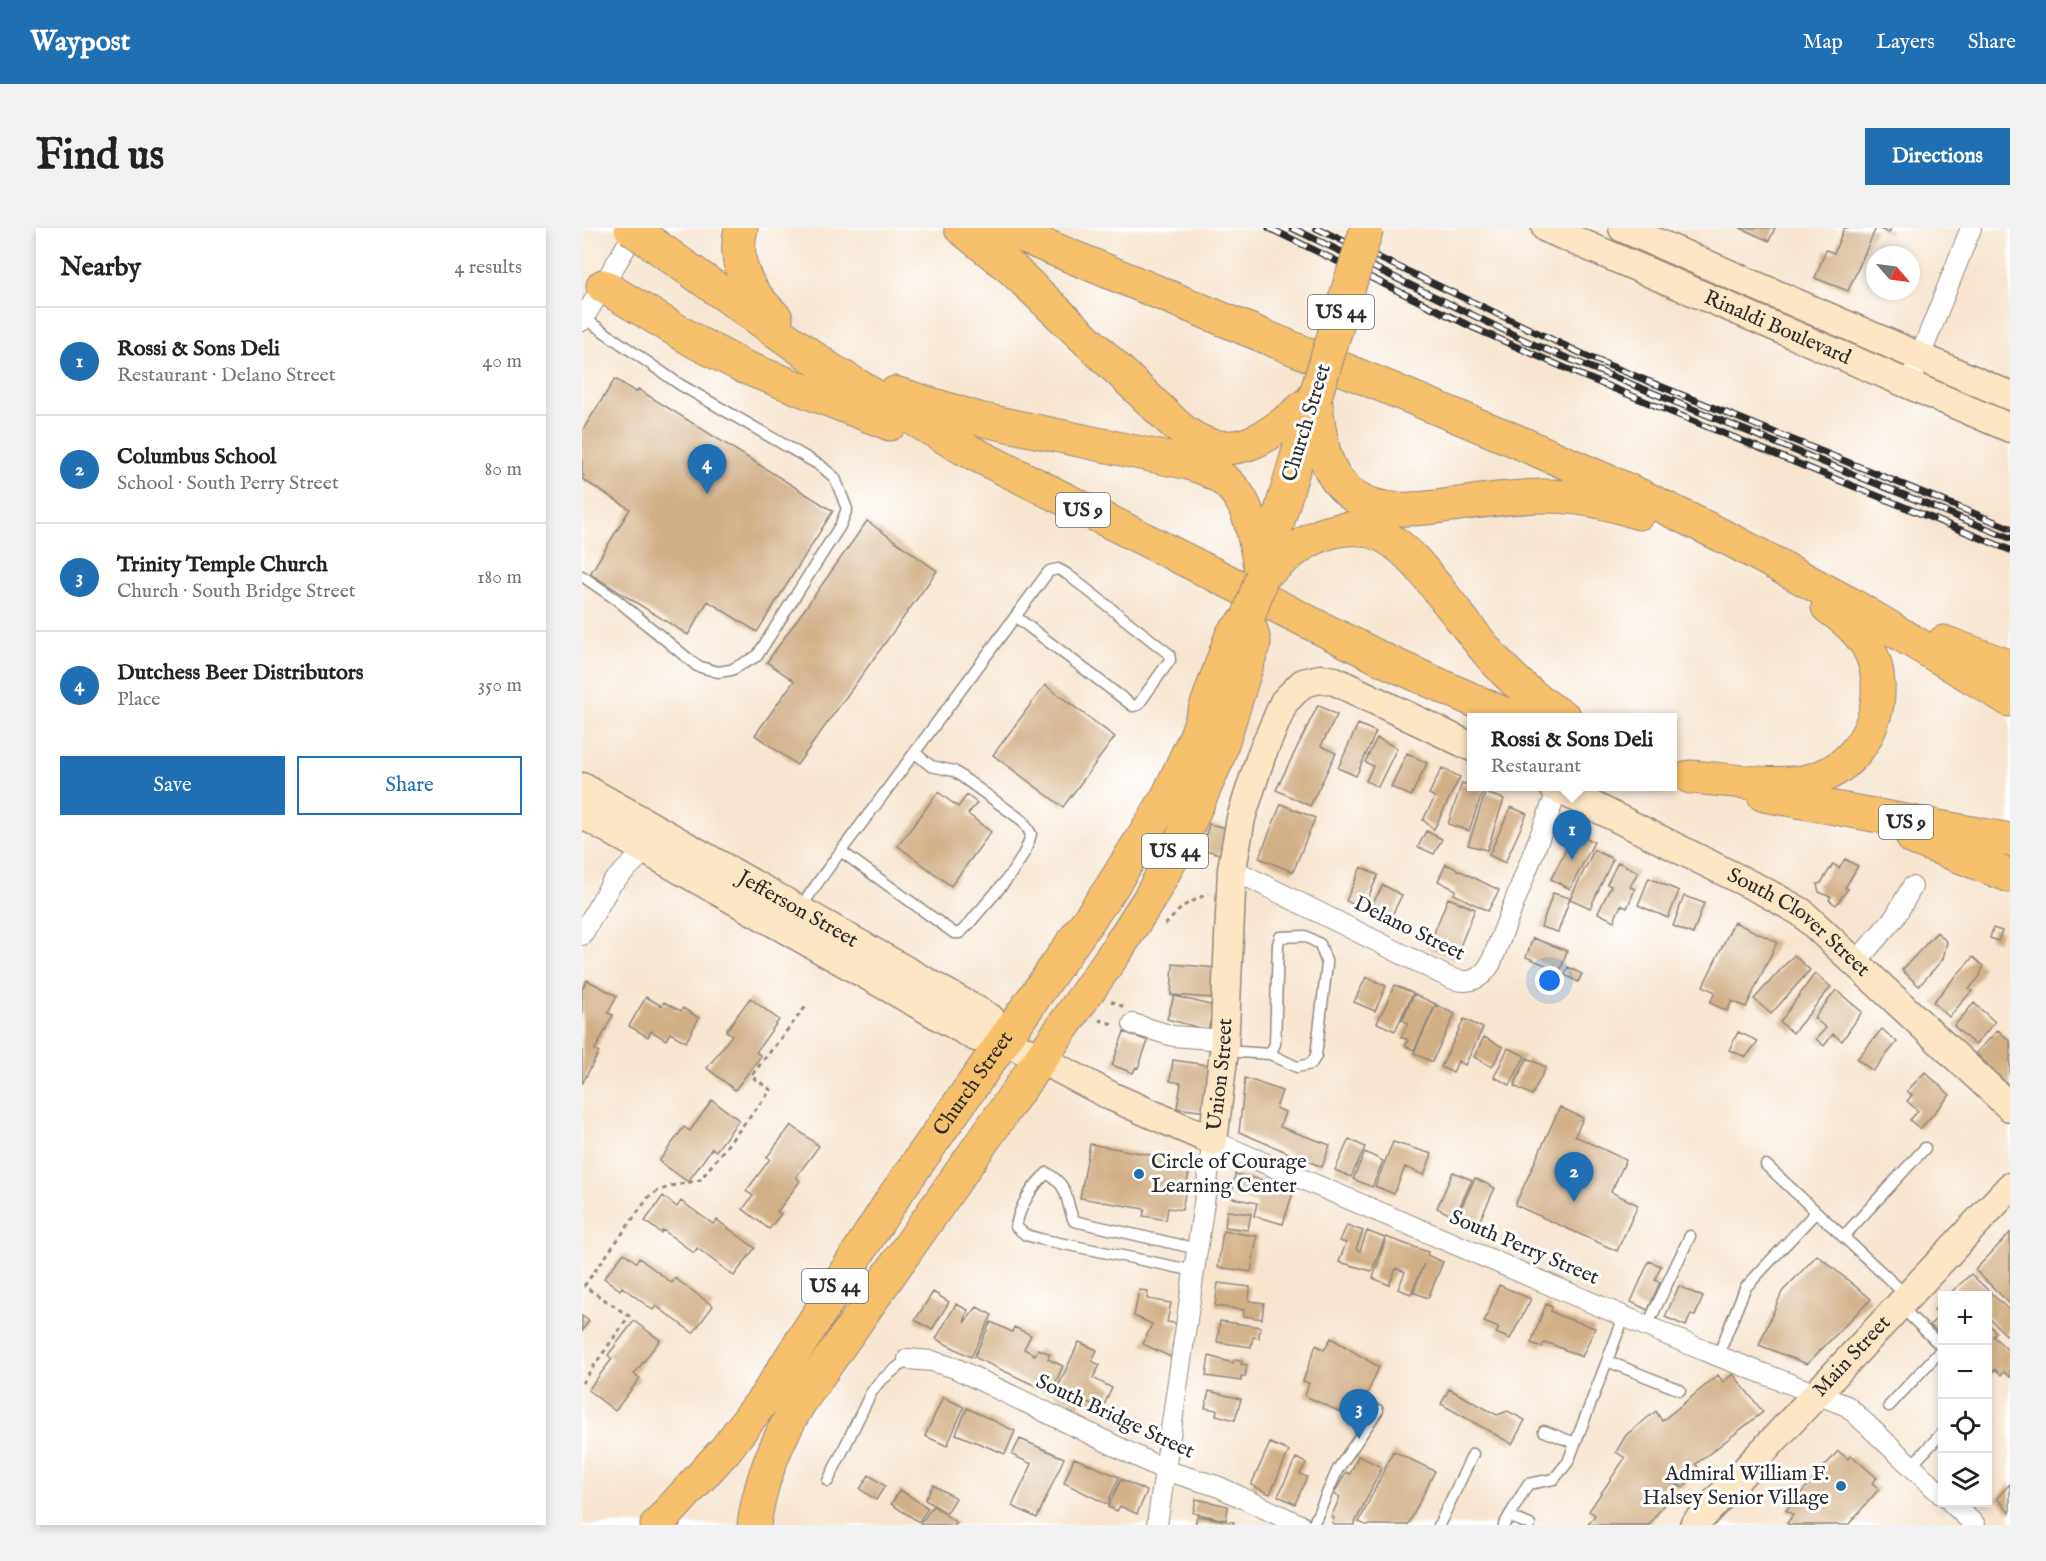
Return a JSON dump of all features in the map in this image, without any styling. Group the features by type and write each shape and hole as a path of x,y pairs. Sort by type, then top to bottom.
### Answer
{"highway":[{"name":"US 9","path":"631,228 831,370 994,465 1386,661 1505,713"},
{"path":"741,228 739,260 751,291 762,305 831,370 961,414 1188,463 1213,472 1230,484 1246,507 1262,576 1306,542 1329,532 1354,529 1386,536 1413,558 1511,677 1540,702 1558,713"},
{"path":"961,228 1011,268 1184,432 1199,441 1227,448 1253,443 1274,432 1315,397"},
{"path":"1003,228 1547,454 1670,510 1852,605 2010,700"},
{"path":"1039,228 1107,270"},
{"name":"Church Street","path":"657,1525 704,1476 760,1404 857,1252 1111,888 1161,808 1195,738 1232,635 1248,618 1367,228"},
{"path":"603,286 677,331 744,367 994,465"},
{"path":"1315,397 1321,438 1333,473 1351,494 1378,507 1409,511 1510,498 1575,498 1620,507 1752,551 1845,620 1860,635 1871,655 1878,679 1874,718 1854,754 1819,778 1791,783 1682,774"},
{"path":"1852,605 2010,667"},
{"name":"Church Street","path":"753,1525 764,1478 776,1446 819,1373 1133,925 1192,816 1217,760 1254,642 1248,618"},
{"name":"US 9","path":"1682,774 1803,803 2010,840"},
{"path":"1803,803 1937,847 2010,876"}],"street":[{"path":"583,319 637,228"},
{"name":"Rinaldi Boulevard","path":"1623,228 2010,396"},
{"path":"1909,384 1971,228"},
{"name":"Rinaldi Boulevard","path":"1556,230 2010,428"},
{"name":"Union Street","path":"1157,1525 1167,1471 1213,1142 1224,1045 1232,869 1247,798 1269,735 1296,687 1311,680 1327,679 1342,683 1467,745"},
{"name":"Jefferson Street","path":"582,787 655,842 794,920 976,1036 1004,1040 1134,1108 1213,1142"},
{"name":"Delano Street","path":"1232,869 1450,978 1459,981 1475,980 1482,976 1491,963 1554,791"},
{"name":"South Clover Street","path":"1561,791 1784,902 1815,924 2010,1107"},
{"name":"Jefferson Street","path":"582,814 655,842"},
{"path":"582,935 611,884 655,842"},
{"path":"1856,962 1895,917 1912,887"},
{"path":"1128,1020 1173,1036 1224,1045"},
{"name":"South Perry Street","path":"1213,1142 1624,1317 1847,1406 1938,1491"},
{"name":"Main Street","path":"1694,1525 2010,1187"},
{"name":"South Bridge Street","path":"908,1359 932,1361 955,1368 1167,1471 1217,1486 1300,1525"},
{"path":"1955,1507 1975,1525"}],"lane":[{"path":"582,576 626,607 697,666 718,672 731,670 757,656 840,526 847,509 835,478 821,466 679,384 583,319"},
{"path":"794,920 823,872 842,852 1049,572 1058,569 1169,654 1170,660 1138,705 1132,706 1016,617"},
{"path":"842,852 954,933 960,933 969,924 1021,858 1028,846 1031,834 1023,820 954,771 931,766 915,753"},
{"path":"1224,1045 1270,1054 1297,1067 1311,1064 1316,1056 1327,964 1320,944 1305,936 1280,938 1278,944 1279,981 1275,1044 1270,1054"},
{"path":"1843,1237 1925,1148"},
{"path":"1766,1165 1843,1237 1904,1301 1940,1345"},
{"path":"1195,1271 1026,1235 1016,1227 1018,1214 1038,1180 1047,1173 1060,1180 1067,1190 1067,1205 1074,1221 1198,1249"},
{"path":"1718,1356 1745,1288 1816,1212"},
{"path":"1647,1326 1690,1236"},
{"path":"1530,1525 1506,1521 1528,1484 1554,1479 1559,1475 1575,1443 1624,1317"},
{"path":"1889,1406 1938,1352"},
{"path":"828,1481 871,1393 879,1382 908,1359"},
{"path":"1607,1361 1680,1390"},
{"path":"1313,1525 1338,1469 1378,1410"},
{"path":"1544,1431 1575,1443"},
{"path":"1911,1466 1938,1437"},
{"path":"1439,1525 1473,1454"}],"path":[{"path":"1161,929 1183,906 1204,893 1212,892"},
{"path":"1108,999 1128,1020"},
{"path":"582,1383 629,1316 583,1286 651,1194 671,1186 700,1180 771,1090 751,1076 807,1005"},
{"path":"1095,1018 1128,1020"}],"building":[{"path":"1740,228 1775,228 1769,241"},
{"path":"1844,228 1876,228 1866,246 1848,291 1815,278 1826,250 1834,253"},
{"path":"1877,228 1891,228 1889,233"},
{"path":"615,379 636,392 638,389 833,511 757,632 708,601 688,635 590,574 630,509 582,479 584,476 582,474 582,431"},
{"path":"867,521 937,571 797,765 755,735 794,681 767,662"},
{"path":"1045,685 1115,737 1063,807 993,755"},
{"path":"1318,705 1337,715 1321,746 1336,753 1310,806 1276,790"},
{"path":"1358,724 1376,732 1356,776 1338,768"},
{"path":"1377,738 1397,748 1378,787 1366,781 1373,766 1365,762"},
{"path":"1407,753 1427,763 1411,796 1391,787"},
{"path":"1442,768 1460,777 1434,829 1423,820 1435,797 1429,794"},
{"path":"1462,783 1467,785 1467,791 1483,791 1469,831 1448,824"},
{"path":"938,792 958,807 967,795 977,803 968,814 991,832 951,886 898,846"},
{"path":"1485,793 1504,799 1487,850 1468,845"},
{"path":"1281,804 1315,818 1293,872 1259,858"},
{"path":"1511,807 1527,814 1505,863 1489,855"},
{"path":"1209,824 1227,828 1220,854 1202,849"},
{"path":"1426,831 1442,839 1434,854 1418,847"},
{"path":"1575,832 1594,842 1570,889 1551,879"},
{"path":"1594,850 1613,859 1590,908 1570,899"},
{"path":"1845,859 1858,866 1845,888 1848,889 1836,905 1829,900 1831,897 1819,892 1817,884 1821,883 1833,864 1839,868"},
{"path":"1618,862 1638,872 1630,887 1635,889 1627,908 1621,905 1614,921 1598,913 1611,886 1607,884"},
{"path":"1446,864 1499,890 1488,911 1454,894 1456,890 1438,881"},
{"path":"1361,867 1378,875 1363,909 1346,901"},
{"path":"1649,878 1679,891 1668,918 1638,905"},
{"path":"1383,885 1402,895 1388,923 1368,912"},
{"path":"1553,893 1570,898 1558,932 1541,927"},
{"path":"1684,896 1704,903 1693,934 1673,926"},
{"path":"1448,898 1475,909 1455,959 1428,948"},
{"path":"1734,922 1777,942 1746,1007 1732,1001 1727,1011 1710,1003 1715,992 1703,986"},
{"path":"1993,928 2002,931 1998,941 1990,938"},
{"path":"1937,932 1947,942 1943,959 1919,986 1902,970"},
{"path":"1533,938 1567,951 1560,971 1526,957"},
{"path":"1794,955 1810,970 1771,1014 1754,999"},
{"path":"1973,957 1983,966 1980,976 1969,989 1972,991 1949,1017 1933,1002"},
{"path":"1173,964 1216,968 1212,998 1171,995"},
{"path":"1568,967 1582,974 1578,982 1565,975"},
{"path":"1815,973 1831,987 1793,1033 1780,1022"},
{"path":"1366,977 1386,986 1375,1011 1354,1002"},
{"path":"587,980 617,996 608,1013 613,1015 595,1050 599,1052 582,1084 582,989"},
{"path":"1395,985 1413,993 1395,1031 1377,1023"},
{"path":"1836,990 1862,1012 1842,1041 1833,1034 1824,1046 1816,1039 1826,1028 1814,1018"},
{"path":"1414,994 1436,1004 1414,1050 1405,1046 1408,1040 1401,1037 1408,1023 1402,1020"},
{"path":"1174,996 1218,1007 1212,1014 1208,1030 1167,1019"},
{"path":"646,997 662,1006 664,1002 681,1011 683,1008 699,1018 686,1042 670,1033 666,1040 651,1031 648,1037 629,1026"},
{"path":"750,998 779,1020 756,1052 761,1056 735,1090 707,1068 732,1035 726,1031"},
{"path":"1974,1003 1995,1022 1975,1045 1954,1026"},
{"path":"1436,1005 1455,1014 1432,1062 1414,1053"},
{"path":"1464,1019 1483,1028 1465,1065 1458,1061 1453,1073 1441,1067"},
{"path":"1882,1029 1897,1042 1873,1071 1857,1059"},
{"path":"1998,1030 2010,1041 2010,1087 1976,1053"},
{"path":"1124,1032 1148,1041 1138,1068 1136,1067 1133,1073 1112,1065"},
{"path":"1738,1032 1758,1041 1746,1057 1729,1050"},
{"path":"1484,1037 1503,1047 1492,1067 1474,1057"},
{"path":"1508,1048 1525,1056 1510,1085 1494,1077"},
{"path":"1527,1058 1546,1067 1532,1095 1514,1086"},
{"path":"1173,1060 1213,1066 1206,1112 1177,1108 1181,1083 1170,1081"},
{"path":"1925,1072 1950,1095 1920,1129 1910,1120 1918,1111 1907,1101 1912,1095 1907,1091"},
{"path":"1245,1078 1282,1091 1276,1108 1285,1112 1280,1127 1330,1145 1322,1167 1239,1132"},
{"path":"712,1100 739,1120 716,1151 712,1148 688,1182 659,1161 684,1127 690,1131"},
{"path":"1560,1107 1583,1118 1575,1136 1626,1160 1611,1192 1638,1205 1617,1251 1515,1205"},
{"path":"791,1125 819,1146 796,1177 800,1181 777,1212 781,1214 769,1229 743,1209 753,1196 746,1191 770,1159 767,1157"},
{"path":"1349,1139 1365,1147 1351,1177 1335,1170"},
{"path":"1393,1142 1432,1154 1424,1175 1405,1167 1394,1194 1375,1186"},
{"path":"1090,1144 1191,1162 1182,1210 1168,1208 1166,1220 1143,1216 1145,1209 1080,1198"},
{"path":"1365,1152 1383,1161 1372,1187 1353,1179"},
{"path":"1453,1172 1472,1180 1455,1217 1437,1208"},
{"path":"1235,1174 1263,1180 1262,1184 1293,1192 1283,1224 1254,1216 1257,1203 1232,1198"},
{"path":"1475,1178 1495,1188 1477,1226 1457,1217"},
{"path":"663,1196 677,1207 681,1201 713,1224 717,1220 755,1248 734,1276 697,1248 694,1253 663,1230 661,1233 645,1221"},
{"path":"1227,1211 1251,1214 1248,1230 1225,1227"},
{"path":"1347,1225 1363,1231 1356,1249 1360,1251 1367,1231 1385,1238 1372,1271 1339,1262 1346,1243 1340,1241"},
{"path":"1223,1231 1257,1236 1251,1272 1218,1267"},
{"path":"2010,1233 2010,1304 1975,1270"},
{"path":"1386,1237 1428,1252 1427,1255 1443,1262 1428,1298 1413,1292 1424,1264 1411,1294 1398,1289 1405,1272 1396,1268 1389,1285 1373,1278"},
{"path":"624,1253 636,1262 639,1258 672,1283 675,1278 713,1306 693,1333 656,1306 653,1310 622,1287 620,1290 604,1278"},
{"path":"1817,1255 1871,1299 1807,1364 1759,1345 1782,1292"},
{"path":"1649,1261 1661,1266 1655,1280 1660,1282 1648,1310 1631,1302"},
{"path":"1971,1274 1989,1291 1952,1291"},
{"path":"1218,1283 1250,1287 1249,1301 1264,1303 1262,1319 1243,1316 1244,1310 1215,1306"},
{"path":"1499,1285 1531,1299 1510,1339 1496,1333 1499,1328 1484,1322"},
{"path":"1679,1286 1703,1297 1695,1316 1691,1314 1686,1326 1665,1317"},
{"path":"1139,1290 1148,1291 1147,1299 1171,1303 1167,1322 1179,1324 1172,1347 1177,1350 1173,1358 1143,1344 1152,1324 1134,1316"},
{"path":"933,1292 949,1302 932,1330 915,1320"},
{"path":"1992,1294 2010,1311 2010,1331 2006,1335 1992,1321"},
{"path":"956,1304 968,1310 964,1323 977,1307 992,1315 971,1357 936,1339"},
{"path":"1546,1304 1552,1307 1551,1311 1560,1316 1595,1328 1582,1357 1551,1344 1544,1343 1542,1347 1531,1343"},
{"path":"582,1316 589,1321 582,1331"},
{"path":"1938,1317 1938,1333 1930,1325"},
{"path":"634,1321 660,1340 634,1374 640,1378 615,1411 588,1390 612,1359 608,1355"},
{"path":"1220,1321 1260,1327 1259,1338 1253,1337 1251,1347 1217,1342"},
{"path":"991,1322 1012,1332 1014,1327 1031,1335 1024,1349 1035,1355 1038,1349 1050,1354 1048,1359 1063,1366 1051,1393 974,1357"},
{"path":"1992,1328 1996,1332 1993,1336 2010,1352 2010,1377 2004,1372 2001,1375 1995,1369 1992,1372"},
{"path":"1331,1338 1379,1367 1356,1419 1305,1396 1309,1383 1303,1381 1316,1345 1324,1350"},
{"path":"1079,1342 1097,1350 1092,1361 1100,1365 1093,1378 1112,1388 1102,1409 1083,1400 1079,1407 1054,1395"},
{"path":"1209,1356 1233,1363 1234,1360 1242,1361 1241,1364 1247,1365 1245,1377 1241,1376 1241,1381 1206,1376"},
{"path":"1733,1374 1763,1412 1696,1464 1698,1468 1683,1488 1678,1485 1649,1525 1588,1525 1595,1515 1589,1511 1625,1458 1616,1452 1626,1435 1656,1411 1662,1421 1718,1375 1723,1382"},
{"path":"1449,1389 1497,1415 1508,1411 1525,1420 1512,1444 1441,1404"},
{"path":"1209,1391 1241,1399 1235,1420 1216,1415 1217,1410 1205,1408"},
{"path":"943,1397 964,1407 947,1446 925,1436"},
{"path":"967,1408 1015,1431 1005,1454 956,1434"},
{"path":"1020,1439 1064,1458 1037,1518 1012,1506 1032,1464 1012,1455"},
{"path":"1270,1443 1289,1451 1270,1494 1251,1485"},
{"path":"1393,1451 1435,1471 1408,1525 1366,1525 1359,1522"},
{"name":"Admiral William F. Halsey Senior Village","path":"1838,1451 1848,1459 1851,1455 1877,1478 1872,1483 1879,1489 1848,1525 1789,1525 1787,1523 1793,1515 1786,1510"},
{"path":"1358,1456 1382,1467 1354,1525 1335,1525 1332,1523 1334,1518 1331,1517 1340,1497 1334,1494 1346,1472 1350,1474"},
{"path":"1074,1458 1119,1477 1107,1504 1064,1483"},
{"path":"1296,1458 1306,1463 1300,1474 1307,1477 1295,1504 1278,1496"},
{"path":"869,1475 885,1486 876,1500 860,1489"},
{"path":"1121,1479 1147,1491 1137,1514 1120,1506 1117,1511 1108,1507"},
{"path":"2010,1484 2010,1513 1997,1498"},
{"path":"933,1485 956,1498 947,1513 925,1500"},
{"path":"900,1490 928,1508 919,1522 891,1504"},
{"path":"1196,1499 1228,1506 1226,1520 1193,1513"},
{"path":"933,1506 957,1523 955,1525 920,1524"},
{"path":"1197,1516 1234,1522 1233,1525 1195,1525"}],"railway":[{"path":"1269,228 1474,328 1583,376 2010,550"},
{"path":"1292,228 1535,345 2010,538"},
{"path":"1316,228 1591,358 2010,528"}],"place":[{"name":"Dutchess Beer Distributors","path":"707,494"},
{"name":"Rossi & Sons Deli","path":"1572,860"},
{"name":"Circle of Courage Learning Center","path":"1139,1174"},
{"name":"Columbus School","path":"1574,1202"},
{"name":"Trinity Temple Church","path":"1359,1439"},
{"name":"Admiral William F. Halsey Senior Village","path":"1841,1486"}]}
